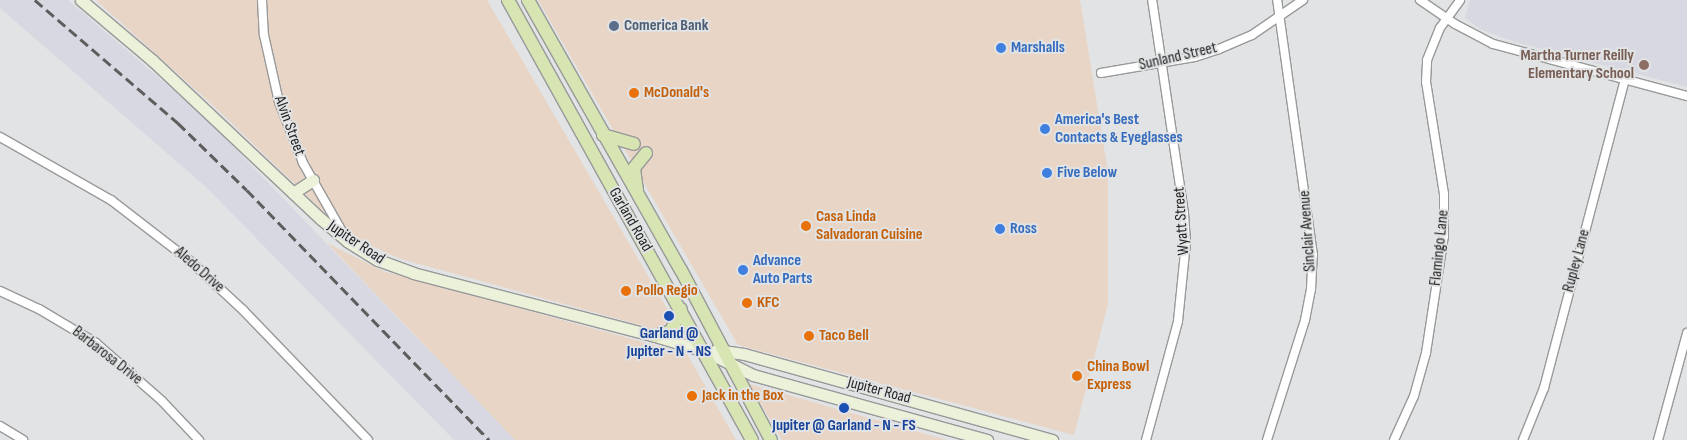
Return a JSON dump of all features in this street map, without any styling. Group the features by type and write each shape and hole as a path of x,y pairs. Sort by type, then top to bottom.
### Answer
{"main road":[{"name":"Garland Road","path":"508,0 598,166 705,351 752,440"},
{"name":"Garland Road","path":"528,0 732,365 771,440"},
{"path":"603,135 634,144"},
{"path":"640,202 634,168 646,153"},
{"path":"655,336 671,332 681,309"}],"street":[{"name":"Jupiter Road","path":"81,0 152,60 347,241 393,267 655,336 705,351 753,375 987,440"},
{"name":"Alvin Street","path":"262,0 264,35 279,102 294,142 347,241"},
{"name":"Wyatt Street","path":"1146,440 1178,321 1186,242 1184,213 1152,0"},
{"name":"Sinclair Avenue","path":"1267,440 1305,320 1311,289 1313,255 1310,220 1277,0"},
{"name":"Sunland Street","path":"1101,73 1161,63 1219,49 1252,35 1279,18 1302,0"},
{"path":"1420,0 1448,19 1493,44 1687,96"},
{"name":"Flamingo Lane","path":"1394,440 1414,396 1426,353 1444,236 1444,194 1426,82 1430,46 1460,0"},
{"name":"Rupley Lane","path":"1523,440 1544,388 1625,80"},
{"name":"Aledo Drive","path":"0,137 110,200 189,260 243,310 368,440"},
{"path":"296,195 313,180"},
{"name":"Barbarosa Drive","path":"0,291 40,309 96,344 142,383 199,440"},
{"path":"1658,440 1687,333"},
{"name":"Jupiter Road","path":"705,351 723,349 865,387 1026,436 1052,440"},
{"path":"865,387 870,407"},
{"path":"0,426 23,440"}],"shaded area":[{"path":"0,0 68,0 205,117 515,440 454,440 206,187 0,8"},
{"path":"96,0 487,0 672,317 658,330 401,259 349,236 218,110"},
{"path":"538,0 1080,0 1108,172 1108,304 1074,435 738,345"},
{"name":"Martha Turner Reilly Elementary School","path":"1470,0 1687,0 1687,87 1515,42 1480,29 1465,18"},
{"path":"327,243 383,271 687,354 736,440 515,440"},
{"path":"749,384 947,440 782,440"}],"railway":[{"path":"35,0 178,123 247,190 489,440"}],"place":[{"name":"Comerica Bank","path":"614,26"},
{"name":"Marshalls","path":"1001,48"},
{"name":"Martha Turner Reilly Elementary School","path":"1644,65"},
{"name":"McDonald's","path":"634,93"},
{"name":"America's Best Contacts & Eyeglasses","path":"1045,129"},
{"name":"Five Below","path":"1047,173"},
{"name":"Casa Linda Salvadoran Cuisine","path":"806,226"},
{"name":"Ross","path":"1000,229"},
{"name":"Advance Auto Parts","path":"743,270"},
{"name":"Pollo Regio","path":"626,291"},
{"name":"KFC","path":"747,303"},
{"name":"Garland @ Jupiter - N - NS","path":"669,316"},
{"name":"Taco Bell","path":"809,336"},
{"name":"China Bowl Express","path":"1077,376"},
{"name":"Jack in the Box","path":"692,396"},
{"name":"Jupiter @ Garland - N - FS","path":"844,408"}]}
